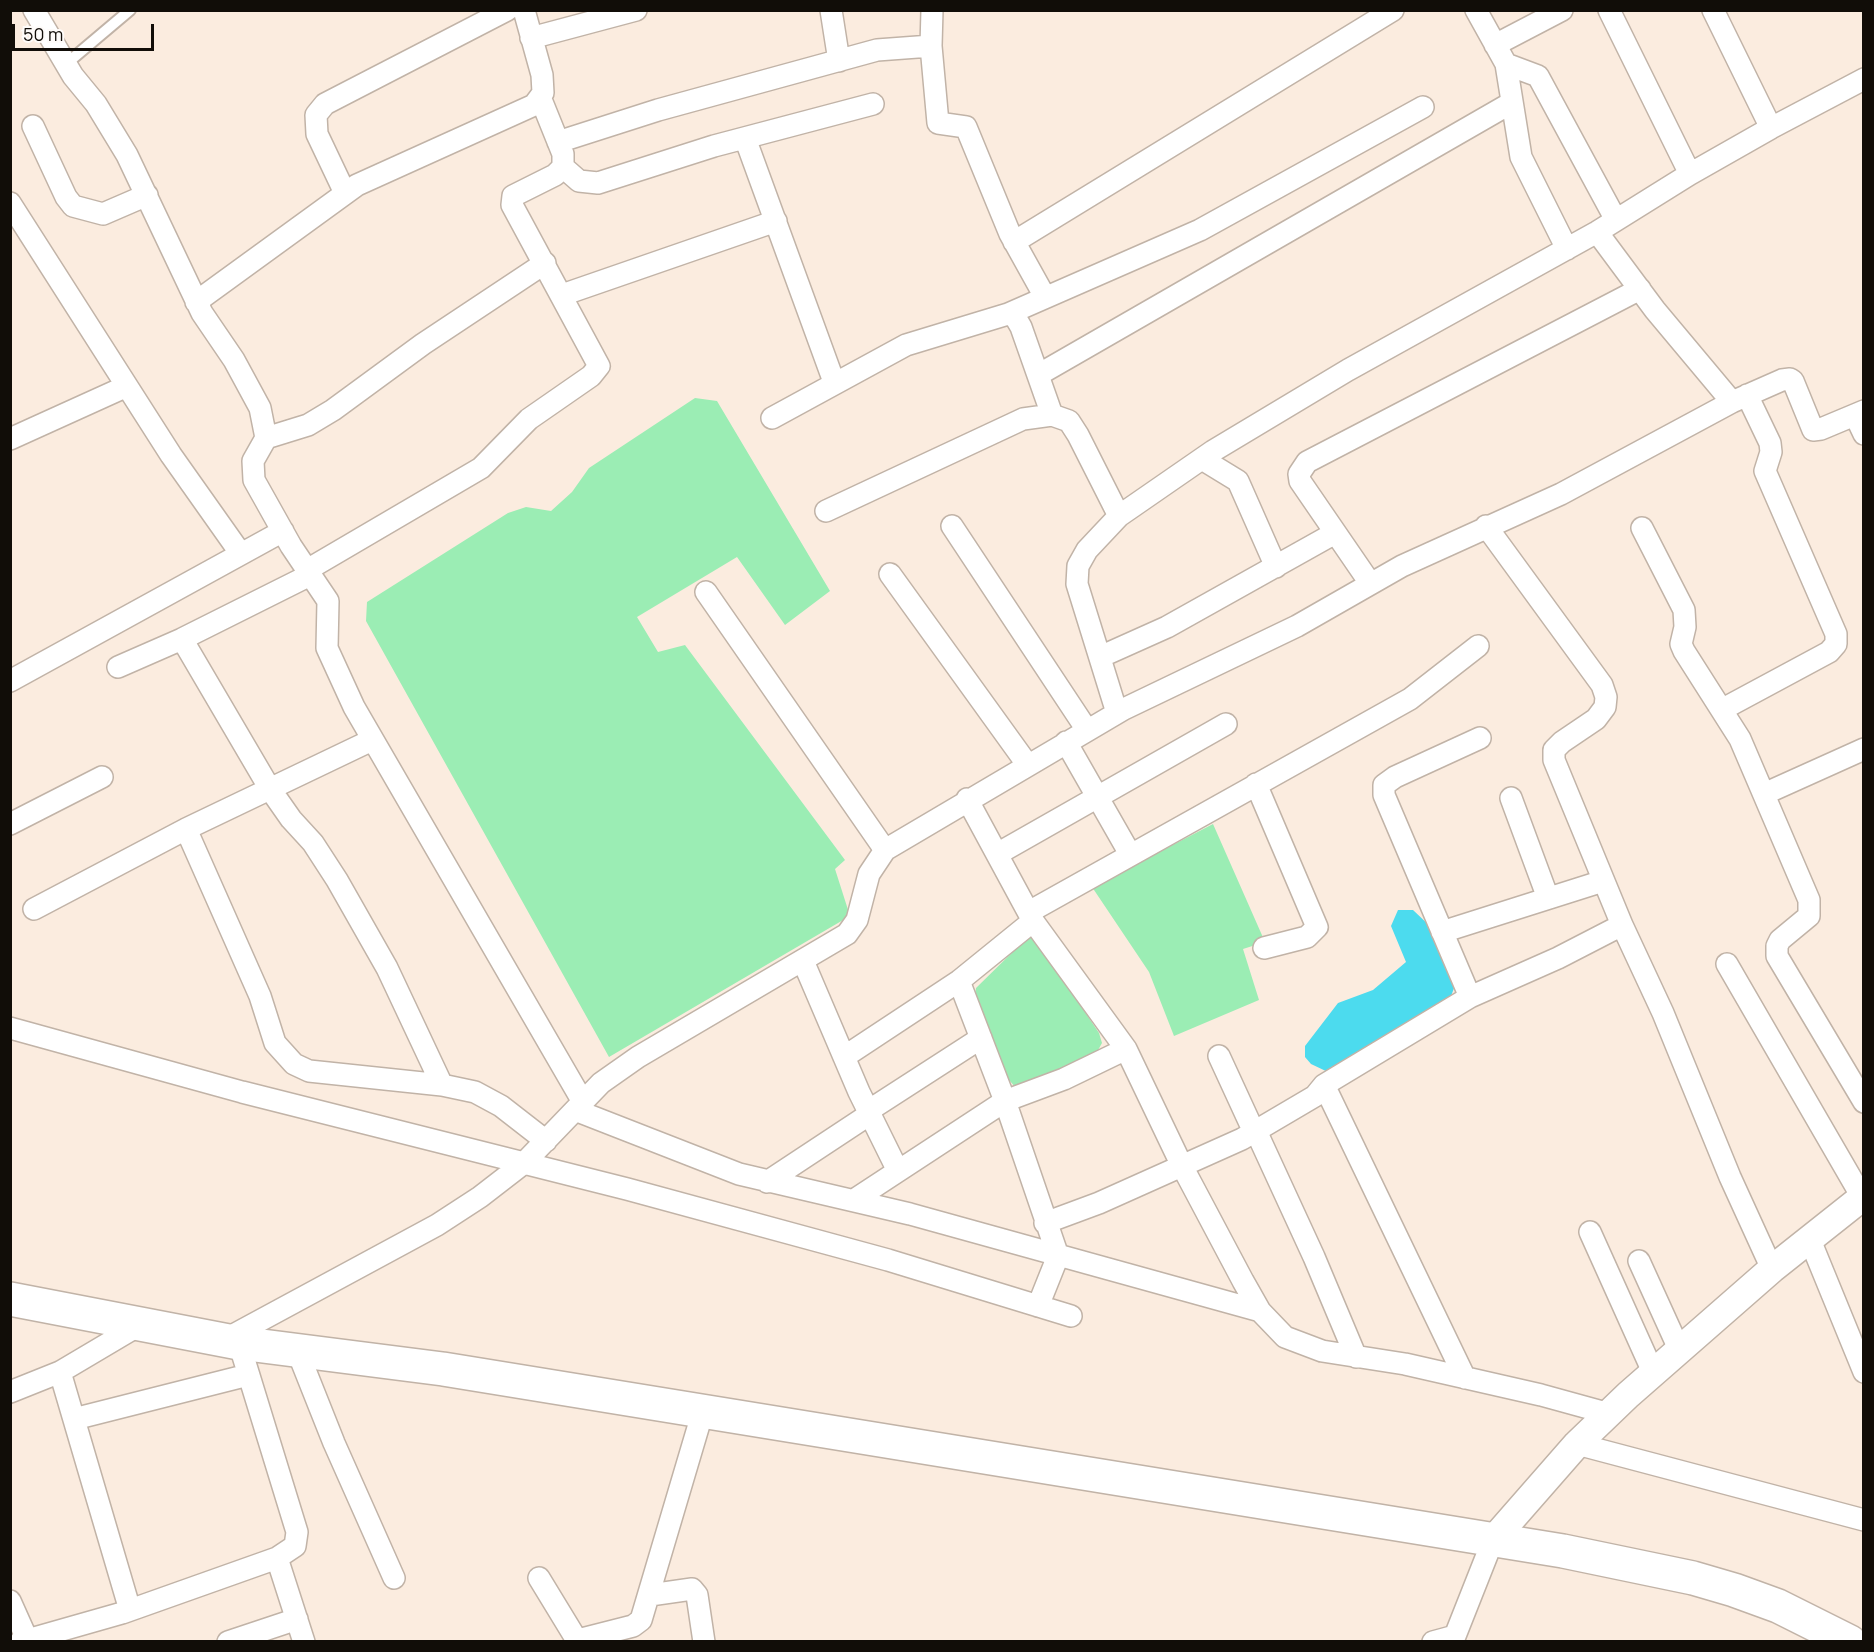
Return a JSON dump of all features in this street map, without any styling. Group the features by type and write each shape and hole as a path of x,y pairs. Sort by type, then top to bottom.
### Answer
{"main road":[{"path":"10,1299 233,1341 443,1369 1563,1551 1724,1587 1778,1606 1850,1641"}],"street":[{"path":"34,10 66,64 96,104 147,195 196,302 234,360 260,408 266,438 253,461 254,480 308,572 328,601 327,648 372,740 579,1106 705,1161 767,1182 854,1200 1260,1311"},
{"path":"345,193 317,134 316,115 326,104 507,10"},
{"path":"196,302 345,193 392,167 534,105 543,93 542,75 524,10"},
{"path":"531,38 636,10"},
{"path":"831,10 839,61"},
{"path":"932,10 931,46 938,123 966,127 1014,242 1045,297"},
{"path":"1014,242 1393,10"},
{"path":"1476,10 1506,64 1521,157 1567,249"},
{"path":"1495,45 1562,10"},
{"path":"1609,10 1690,174"},
{"path":"1713,10 1771,128"},
{"path":"558,142 658,110 877,50 931,46"},
{"path":"1506,64 1538,76 1616,220"},
{"path":"1117,713 1077,584 1078,566 1099,534 1119,516 1202,459 1348,370 1597,232 1690,174 1771,128 1863,79"},
{"path":"118,667 182,639 308,572 481,468 539,411 591,376 599,366 512,205 513,196 555,175 563,167 563,154 540,97"},
{"path":"1038,375 1511,103"},
{"path":"563,167 579,181 598,183 745,138 873,104"},
{"path":"772,418 834,382 906,345 1008,314 1200,230 1423,107"},
{"path":"33,126 66,197 74,206 102,214 147,195"},
{"path":"745,138 834,382"},
{"path":"10,203 171,455 241,554"},
{"path":"562,296 776,221"},
{"path":"1597,232 1640,289 1739,399 1770,443 1771,452 1765,471 1836,634 1836,644 1829,652 1723,709"},
{"path":"266,438 308,425 333,410 423,344 544,263"},
{"path":"1370,583 1300,481 1299,474 1307,462 1640,289"},
{"path":"1008,314 1018,320 1052,415"},
{"path":"10,1601 24,1640 130,1610 277,1558 295,1546 297,1532 248,1375 233,1341 437,1225 524,1163 601,1083 638,1057 847,934 857,920 869,874 885,850 1027,764 1117,713 1297,626 1370,583 1486,526 1561,495 1739,399 1790,379 1793,381 1813,430 1860,420"},
{"path":"10,439 128,386"},
{"path":"826,511 1023,419 1052,415 1069,421 1074,428 1119,516"},
{"path":"1202,459 1238,481 1276,567"},
{"path":"952,526 1087,730"},
{"path":"1486,526 1602,685 1606,697 1605,707 1596,718 1554,750 1558,773 1602,881 1650,983 1730,1177 1772,1269"},
{"path":"1642,528 1684,610 1681,644 1684,651 1740,739 1809,900 1810,910 1803,923 1780,940 1777,946 1778,956 1863,1102"},
{"path":"10,681 283,531"},
{"path":"1100,657 1167,627 1335,533"},
{"path":"890,574 1027,764"},
{"path":"706,592 885,850"},
{"path":"182,639 270,789 291,819 313,843 343,890 387,968 442,1085"},
{"path":"844,1057 959,981 1031,916 1130,854 1410,699 1478,646"},
{"path":"999,853 1226,724"},
{"path":"1470,997 1384,795 1384,785 1395,777 1480,738"},
{"path":"34,909 186,830 372,740"},
{"path":"1066,742 1130,854"},
{"path":"1764,794 1863,749"},
{"path":"10,824 102,777"},
{"path":"1256,784 1317,927 1307,937 1264,948"},
{"path":"1511,798 1548,898"},
{"path":"968,800 999,853 1031,916 1126,1049 1182,1166 1260,1311 1285,1337 1298,1344 1322,1351 1464,1378 1541,1395 1610,1414"},
{"path":"186,830 260,996 276,1043 282,1053 294,1064 309,1071 442,1085 475,1092 492,1101 546,1141"},
{"path":"1442,932 1602,881"},
{"path":"1045,1223 1182,1166 1255,1131 1315,1096 1324,1085 1470,997 1558,958 1622,925"},
{"path":"803,961 869,1113 898,1171"},
{"path":"1433,1641 1452,1639 1492,1540 1577,1444 1679,1349 1772,1269 1863,1196 1727,964"},
{"path":"959,981 1005,1101 1058,1256 1038,1306"},
{"path":"10,1028 242,1092 524,1163 888,1260 1071,1316"},
{"path":"767,1182 981,1038"},
{"path":"854,1200 1005,1101 1064,1080 1126,1049"},
{"path":"1219,1056 1314,1257 1356,1357"},
{"path":"1324,1085 1464,1378"},
{"path":"1590,1232 1653,1372"},
{"path":"1810,1240 1863,1372"},
{"path":"1639,1262 1679,1349"},
{"path":"10,1392 60,1372 141,1324"},
{"path":"297,1350 334,1443 394,1578"},
{"path":"60,1372 130,1610"},
{"path":"74,1419 248,1375"},
{"path":"539,1578 578,1641 636,1624 641,1620 703,1411"},
{"path":"1577,1444 1863,1520"},
{"path":"277,1558 304,1641"},
{"path":"650,1595 692,1588 697,1595 704,1641"},
{"path":"228,1641 297,1620"}],"lane":[{"path":"66,64 130,10"}],"green space":[{"path":"695,398 717,401 830,591 785,625 737,557 637,617 658,652 685,645 845,860 835,869 850,916 609,1057 366,621 367,602 508,513 526,507 551,511 572,492 589,468"},
{"path":"1213,824 1265,942 1243,949 1259,1000 1174,1036 1149,972 1092,887"},
{"path":"1032,933 1099,1033 1102,1043 1097,1052 1089,1057 1016,1088 1003,1073 974,1004 976,988"}],"water":[{"path":"1398,910 1413,910 1433,929 1456,983 1448,1004 1330,1073 1311,1064 1305,1057 1305,1046 1338,1003 1373,990 1406,962 1391,926"}]}
